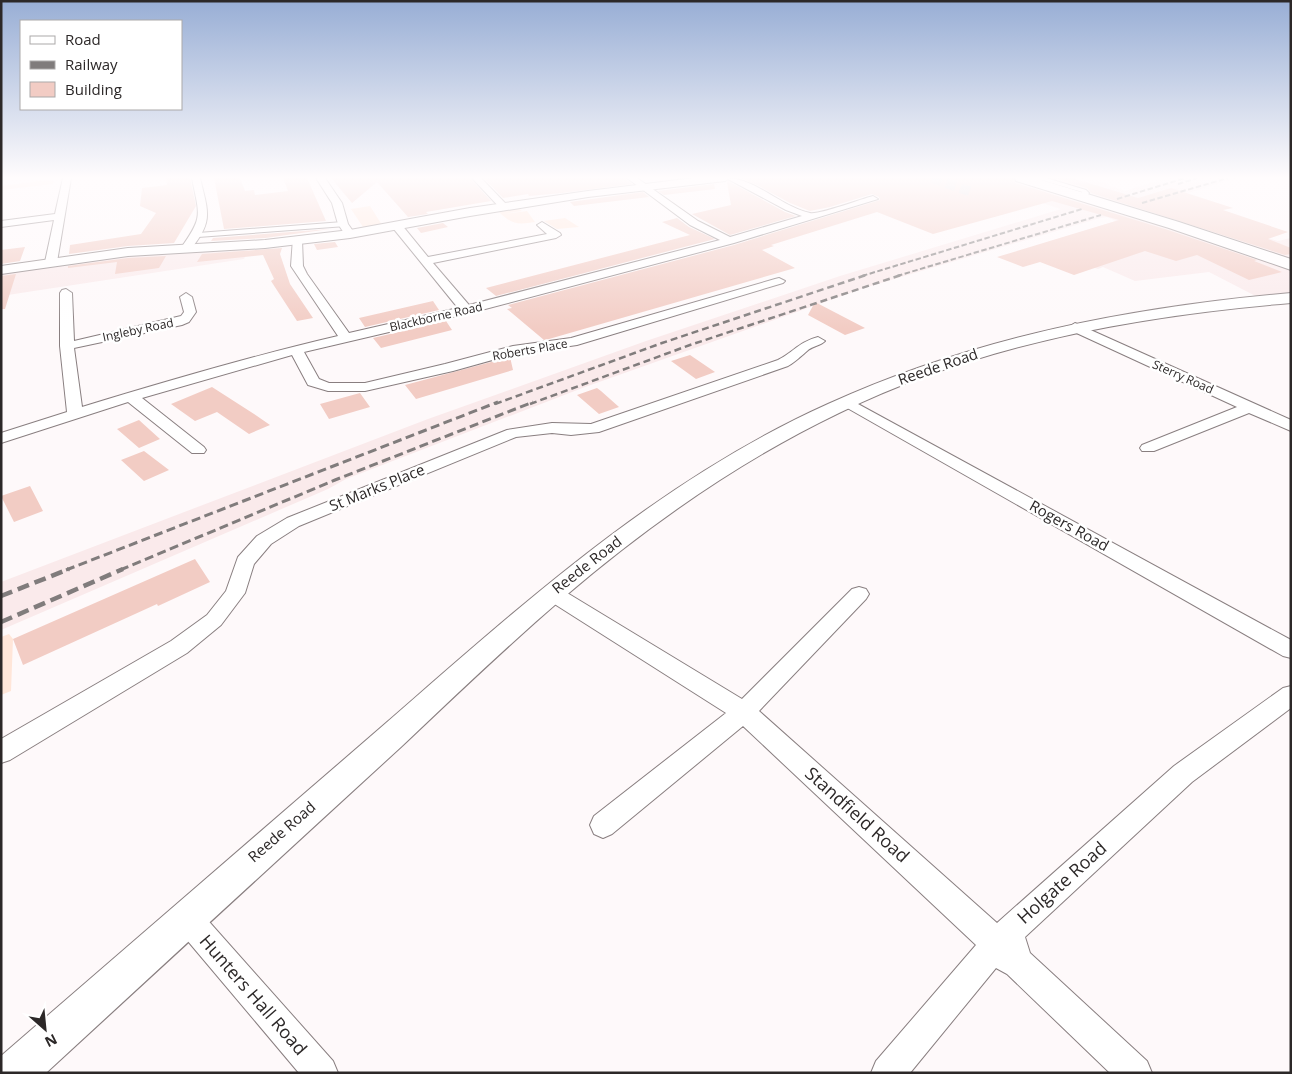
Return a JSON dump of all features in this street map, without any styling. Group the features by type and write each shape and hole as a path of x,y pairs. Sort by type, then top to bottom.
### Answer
{"main road":[{"path":"1181,228 1291,265"}],"street":[{"path":"51,262 58,228"},
{"path":"186,248 198,235 201,228"},
{"path":"198,235 362,228"},
{"path":"400,228 466,310"},
{"path":"426,262 556,235 546,228"},
{"path":"704,228 730,241"},
{"name":"Blackborne Road","path":"1,438 131,397 296,350 466,310 774,228"},
{"path":"1,270 128,252 297,240 347,229"},
{"path":"297,240 298,266 346,338"},
{"name":"Roberts Place","path":"296,350 313,382 328,387 365,387 448,368 513,350 572,342 778,281"},
{"path":"66,293 67,346 75,414"},
{"name":"Ingleby Road","path":"67,346 185,319 190,312 186,296"},
{"name":"Reede Road","path":"14,1073 186,917 552,593 601,553 686,493 772,439 889,384 988,350 1075,327 1119,318 1185,308 1291,298"},
{"name":"Sterry Road","path":"1075,327 1291,426"},
{"name":"St Marks Place","path":"1,752 171,652 214,620 235,593 245,562 264,540 293,522 513,433 552,428 571,430 593,429 783,363 796,356 803,347 818,341"},
{"path":"131,397 198,450"},
{"name":"Rogers Road","path":"848,402 1291,650"},
{"path":"1148,448 1250,407"},
{"name":"Standfield Road","path":"552,593 744,712 1135,1073"},
{"path":"603,825 744,712 859,594"},
{"name":"Holgate Road","path":"1018,963 1008,932 1183,774 1291,695"},
{"name":"Hunters Hall Road","path":"186,917 321,1073"},
{"path":"888,1073 992,949 1018,963"}],"shaded area":[{"path":"998,228 1066,228 864,288 585,387 346,479 328,489 1,630 1,582 428,419 646,341 840,276"},
{"path":"1093,228 1231,228 1278,241 1291,238 1291,304 1273,305 1209,272 1135,281 1103,267 1098,269 1035,246"},
{"path":"249,249 244,259 1,296 1,272 134,254"},
{"path":"9,634 13,639 11,691 1,695 1,637"}],"building":[{"path":"145,228 183,228 174,243 128,246 69,254 70,245 141,234"},
{"path":"417,228 443,228 421,233"},
{"path":"675,228 691,228 715,239 496,296 486,288 690,235"},
{"path":"718,228 754,228 730,235"},
{"path":"789,228 825,228 771,245 774,246 762,250 795,268 549,339 544,340 507,309 512,308 508,305 734,245"},
{"path":"918,228 954,228 933,234"},
{"path":"1092,228 1162,228 1257,260 1254,261 1282,272 1249,280 1197,255 1176,261 1145,251 1074,275 1040,262 1023,267 997,257"},
{"path":"1201,228 1277,228 1288,232 1268,239 1291,248 1291,254 1285,255"},
{"path":"330,229 265,238 211,241 213,238"},
{"path":"335,242 338,247 317,250 314,244"},
{"path":"25,247 20,261 1,264 1,250"},
{"path":"282,248 280,254 290,284 313,318 297,321 271,281 274,279 263,255 197,262 202,254"},
{"path":"166,256 159,268 115,274 117,262 68,268 68,266 128,258"},
{"path":"16,274 5,309 1,309 1,276"},
{"path":"433,301 439,310 365,327 359,318"},
{"path":"815,302 865,328 845,335 808,315"},
{"path":"446,321 452,330 381,348 373,338"},
{"path":"690,355 715,372 696,379 671,361"},
{"path":"510,357 513,370 416,399 405,385"},
{"path":"212,387 270,425 249,434 217,412 195,421 171,404"},
{"path":"597,388 619,407 599,414 577,395"},
{"path":"360,393 370,407 329,419 320,404"},
{"path":"139,420 160,439 139,448 117,429"},
{"path":"144,451 169,470 144,481 121,460"},
{"path":"30,486 43,511 14,522 1,496"},
{"path":"195,559 210,582 23,665 13,639"}],"railway":[{"path":"862,276 1019,228"},
{"path":"897,276 1057,228"},
{"path":"495,404 662,343 866,275"},
{"path":"530,404 690,345 901,275"},
{"path":"66,570 498,402"},
{"path":"120,570 335,480 533,402"},
{"path":"1,596 69,569"},
{"path":"1,622 123,569"}]}
